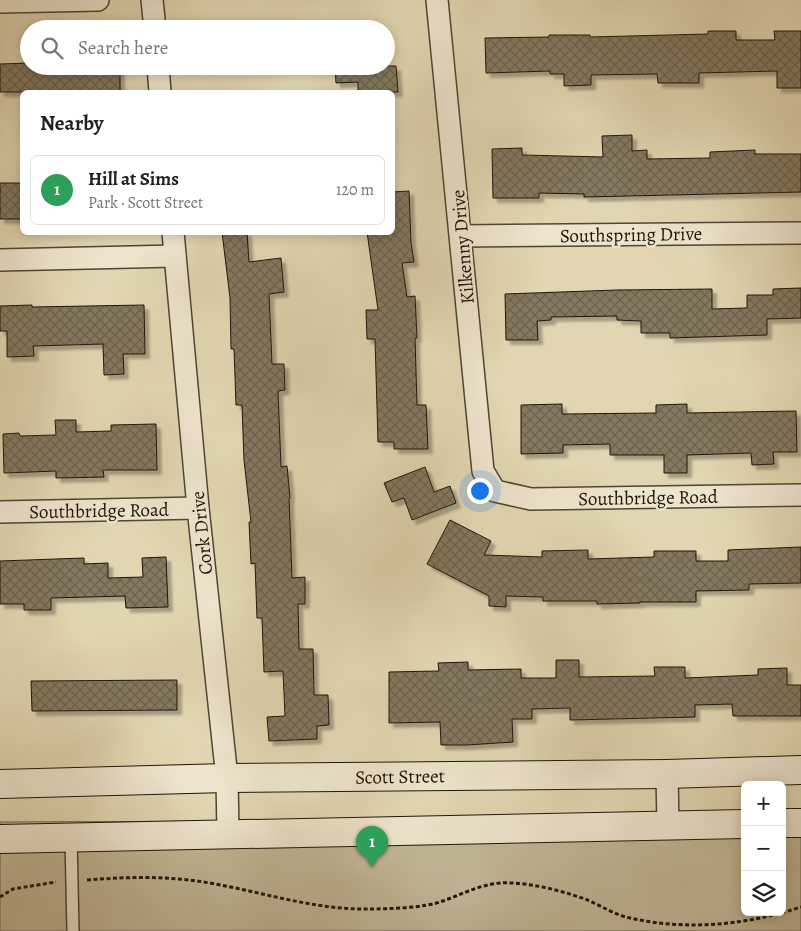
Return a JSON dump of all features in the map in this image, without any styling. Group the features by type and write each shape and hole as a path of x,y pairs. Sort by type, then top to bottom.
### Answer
{"main road":[{"name":"Scott Street","path":"0,784 227,778 667,774 801,770"},
{"path":"786,823 801,823"},
{"path":"0,839 741,824"}],"street":[{"path":"0,2 98,0"},
{"path":"152,0 154,20"},
{"name":"Kilkenny Drive","path":"437,0 483,471 495,491"},
{"path":"159,75 160,90"},
{"name":"Southspring Drive","path":"461,236 801,233"},
{"name":"Cork Drive","path":"173,235 198,508 227,778 228,833"},
{"path":"0,260 175,256"},
{"name":"Southbridge Road","path":"495,491 531,499 801,494"},
{"name":"Southbridge Road","path":"0,512 198,508"},
{"path":"667,774 668,825"}],"lane":[{"path":"71,837 74,931"}],"path":[{"path":"0,898 12,889 72,881 111,878 168,878 198,881 308,903 367,910 441,902 470,890 495,884 511,883 546,888 583,899 629,918 672,925 715,926 774,916 801,907"}],"shaded area":[{"path":"741,819 741,916 786,916 786,819 801,819 801,931 0,931 0,822"}],"building":[{"path":"708,31 736,31 736,40 775,40 774,31 801,31 801,88 777,88 777,71 699,73 699,83 658,83 657,74 591,75 591,85 564,86 564,74 550,74 550,71 486,73 485,38 549,37 549,35 590,35 590,37 708,34"},
{"path":"20,63 20,75 120,75 120,90 20,90 20,92 0,92 0,64"},
{"path":"396,66 398,92 395,92 395,90 358,90 358,82 336,83 336,75 395,75"},
{"path":"632,135 632,151 647,150 647,159 710,158 710,152 755,150 755,154 801,154 801,192 584,197 584,194 539,193 539,198 493,198 492,149 522,148 522,155 603,157 602,136"},
{"path":"0,183 20,183 20,219 0,219"},
{"path":"409,191 411,243 414,262 402,263 407,297 415,296 417,405 426,405 428,449 394,449 394,442 378,442 375,339 367,339 366,310 378,310 367,235 395,235 395,192"},
{"path":"222,235 247,235 249,262 281,258 284,292 269,294 272,364 284,364 285,390 278,391 281,467 287,466 290,498 292,578 305,577 305,604 298,604 299,649 313,649 314,695 328,695 329,725 317,726 317,739 269,741 267,717 285,716 283,671 264,672 262,618 257,618 255,563 251,564 249,522 251,522 244,460 242,405 236,405 234,349 231,349 230,298"},
{"path":"801,288 801,318 767,319 767,335 670,338 670,333 641,333 641,321 617,320 617,316 551,317 551,320 537,321 538,340 506,340 505,294 712,289 712,309 747,308 747,295 773,295 773,289"},
{"path":"32,305 32,307 144,305 145,354 123,354 124,374 104,375 103,344 33,346 34,356 7,357 7,331 0,331 0,306"},
{"path":"562,404 562,414 656,413 656,405 687,404 687,413 796,411 797,452 773,452 774,464 752,465 751,453 687,455 687,473 664,473 664,455 610,455 610,444 563,445 563,453 521,454 521,405"},
{"path":"55,420 76,420 76,432 111,431 111,425 156,424 157,470 103,470 104,477 56,478 56,471 4,473 3,434 19,433 20,436 56,435"},
{"path":"425,467 434,492 450,486 456,503 412,520 404,498 392,502 384,483"},
{"path":"450,520 491,541 484,555 542,557 542,551 588,550 588,559 654,557 654,551 696,551 696,561 728,561 728,550 801,547 801,583 749,584 749,590 696,591 696,602 597,604 597,601 543,601 543,597 506,596 506,607 489,606 489,596 427,564"},
{"path":"166,557 168,607 126,608 125,596 51,598 51,610 24,610 24,604 0,604 0,561 84,558 84,564 108,563 108,578 143,577 142,558"},
{"path":"556,660 579,660 579,677 655,676 654,667 685,667 685,678 758,675 758,669 787,668 787,685 801,685 801,716 733,716 732,704 695,705 695,717 570,720 570,708 532,709 532,719 512,719 513,742 467,745 441,745 440,722 389,723 389,672 439,671 438,663 468,662 468,670 521,669 521,678 556,678"},
{"path":"177,680 177,710 32,711 31,681"}],"place":[{"name":"Hill at Sims","path":"372,867"}]}
